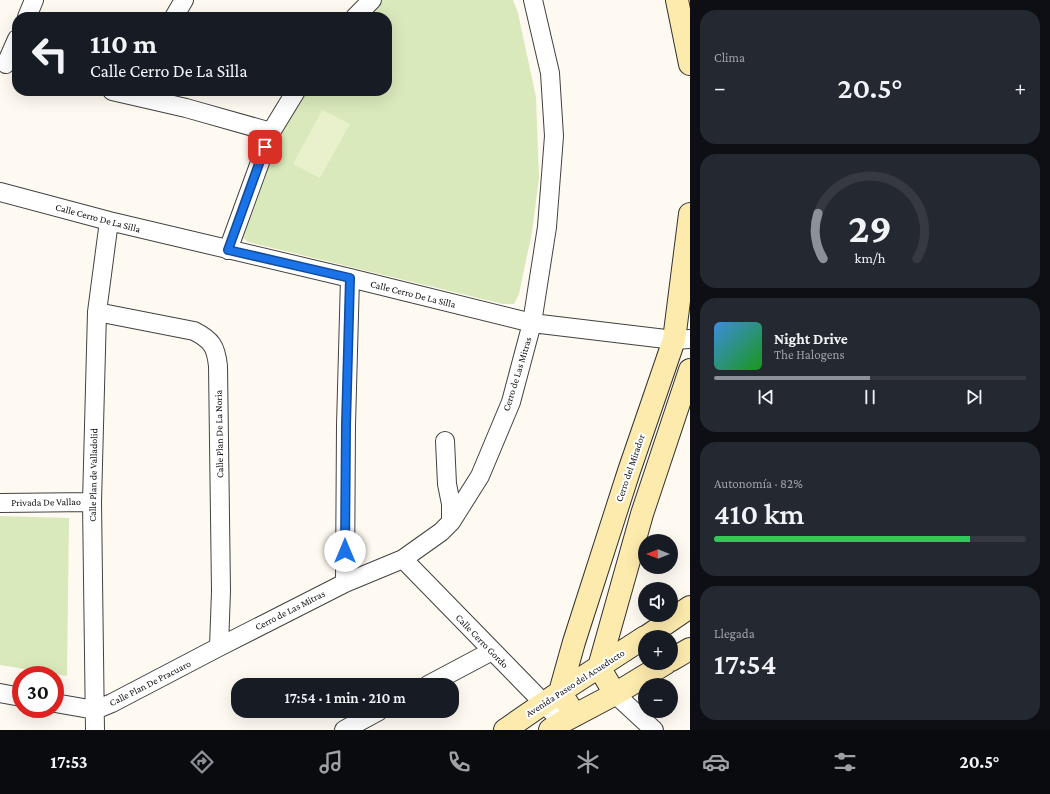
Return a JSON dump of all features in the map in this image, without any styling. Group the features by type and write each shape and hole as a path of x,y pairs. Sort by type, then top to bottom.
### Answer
{"street":[{"path":"29,12 34,0"},
{"path":"177,12 184,0"},
{"path":"360,12 372,0"},
{"name":"Cerro de Las Mitras","path":"219,647 344,583 403,559 441,532 451,522 480,476 511,402 532,323 547,227 554,136 550,73 533,0"},
{"path":"678,0 690,64"},
{"path":"8,64 12,53"},
{"path":"146,96 271,132"},
{"path":"228,250 271,132 293,96"},
{"name":"Calle Cerro De La Silla","path":"0,192 108,221 532,323 682,340"},
{"name":"Cerro del Mirador","path":"552,698 574,642 617,508 682,340 690,214"},
{"name":"Calle Plan de Valladolid","path":"95,730 92,502 97,312 108,221"},
{"path":"344,583 350,278"},
{"name":"Calle Plan De La Noria","path":"97,312 194,332 204,336 211,343 216,353 218,366 221,591 219,647"},
{"path":"654,730 615,694 599,667 642,514 690,370"},
{"path":"445,441 447,484 451,504 451,522"},
{"name":"Privada De Vallao","path":"0,503 92,502"},
{"name":"Calle Cerro Gordo","path":"403,559 492,651 552,698"},
{"name":"Avenida Paseo del Acueducto","path":"656,630 690,608"},
{"name":"Avenida Paseo del Acueducto","path":"505,730 638,642"},
{"name":"Calle Plan De Pracuaro","path":"95,710 112,703 219,647"},
{"path":"678,656 690,649"},
{"path":"441,678 492,651"},
{"path":"552,698 562,722 615,694 654,670"},
{"path":"0,693 12,695"},
{"path":"64,705 95,710"},
{"path":"344,730 366,718"}],"green space":[{"path":"378,0 513,0 518,13 536,97 539,178 532,232 519,294 514,304 503,304 248,242 239,235 275,132 299,96 392,96 392,12 367,12"},
{"path":"322,110 350,124 320,178 293,164"},
{"path":"0,516 69,518 67,676 64,676 64,666 12,667 0,665"}],"route":[{"path":"265,147 228,250 350,278 346,425 345,551"}]}
